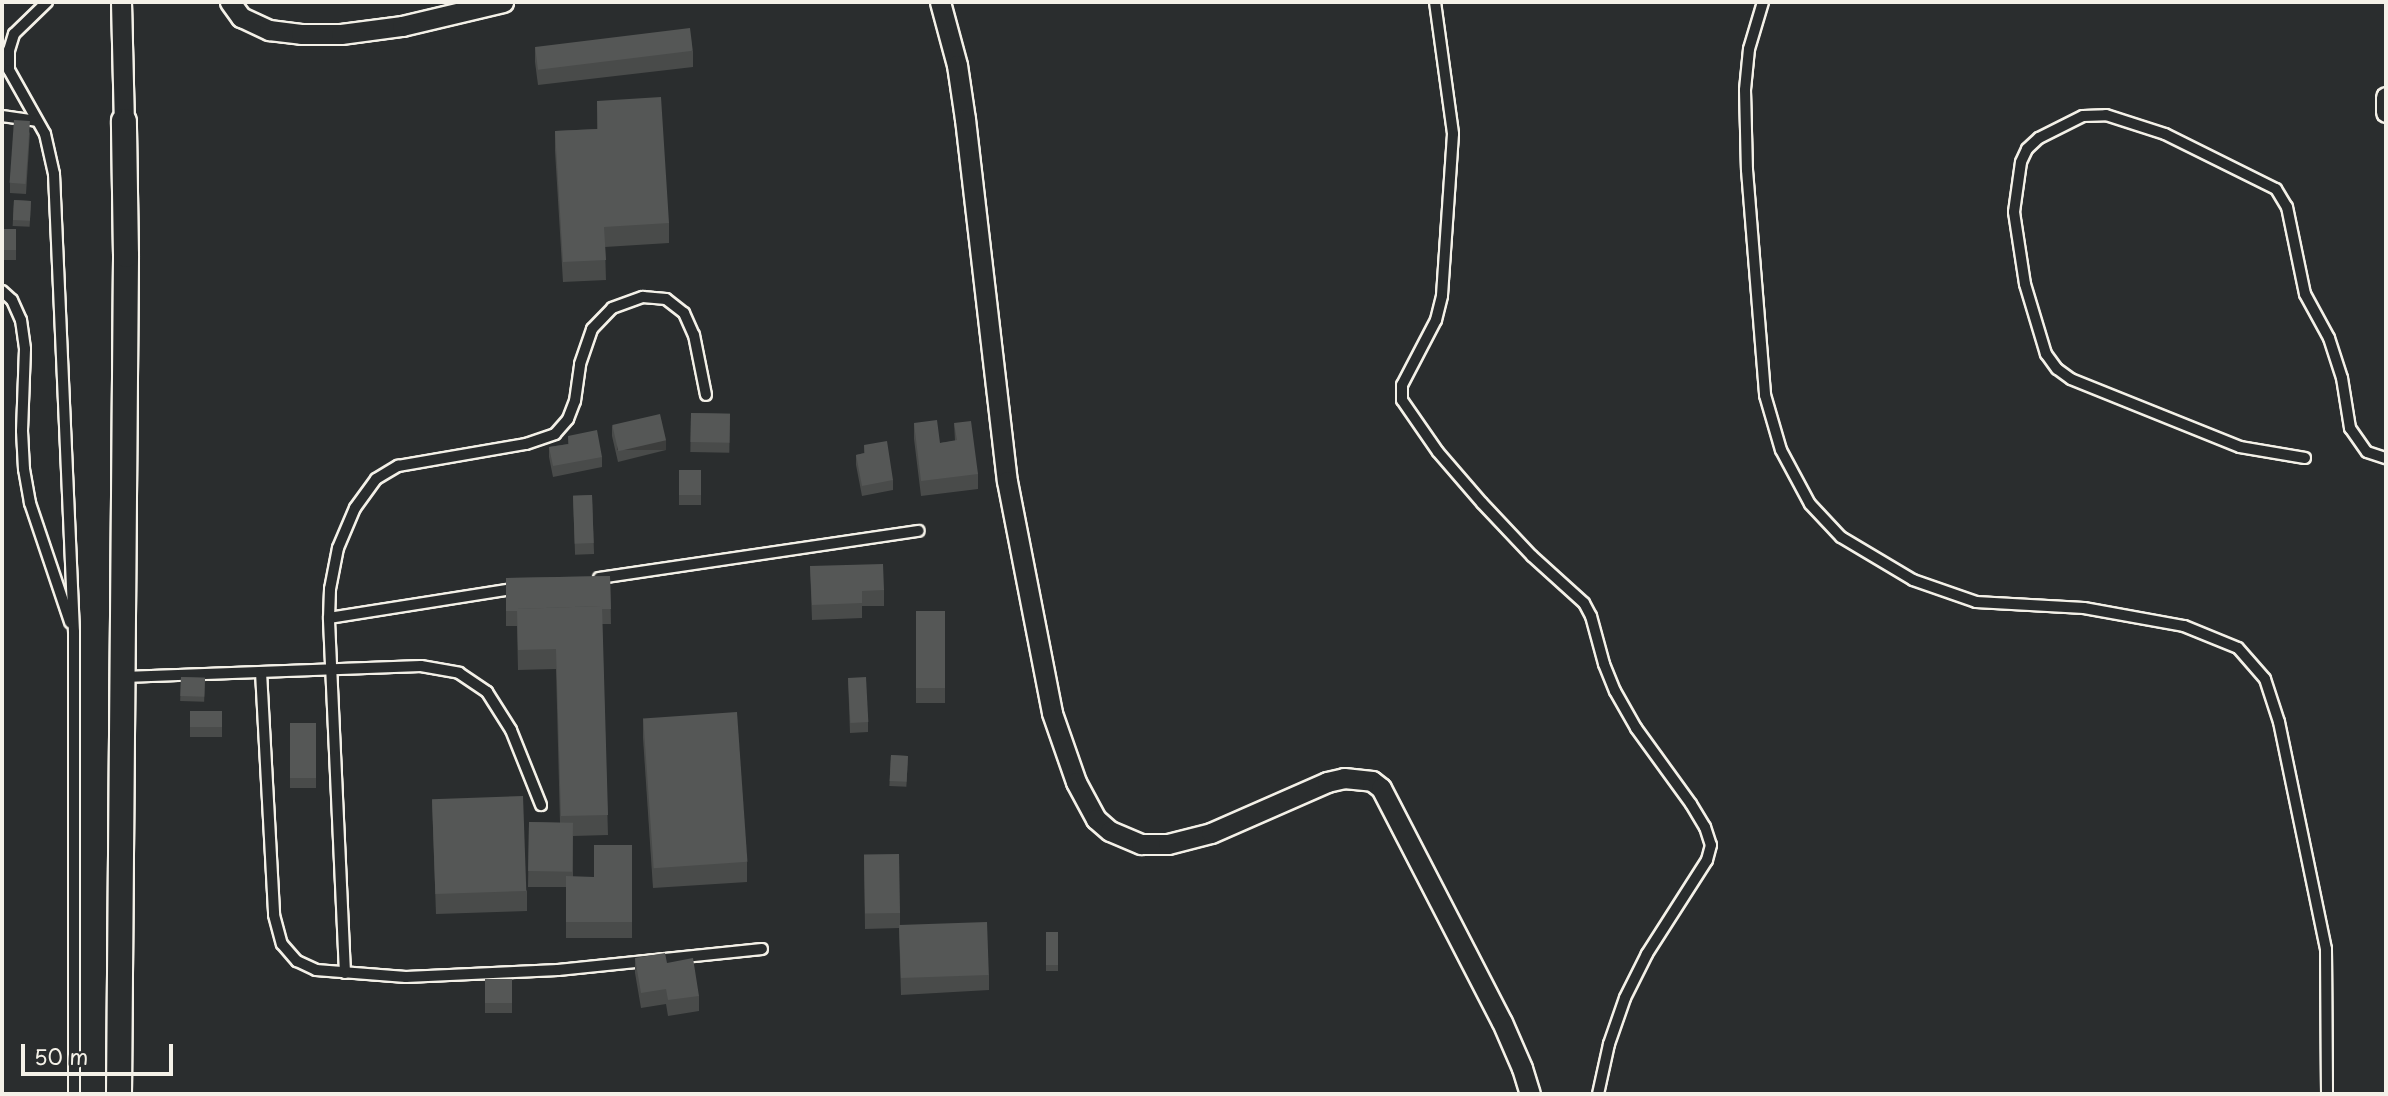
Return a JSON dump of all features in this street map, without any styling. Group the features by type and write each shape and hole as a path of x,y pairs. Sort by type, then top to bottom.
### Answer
{"street":[{"path":"119,1094 126,269 121,2"},
{"path":"230,2 241,17 269,30 301,34 341,34 402,26 503,2"},
{"path":"940,2 957,65 965,119 1007,481 1052,713 1076,782 1096,818 1110,831 1141,844 1168,844 1211,833 1327,782 1344,778 1372,781 1381,788 1502,1022 1530,1094"},
{"path":"2386,97 2386,112"}],"lane":[{"path":"47,2 14,34 9,50 9,70 50,150 54,174 74,632 74,1094"},
{"path":"1435,2 1453,134 1443,286 1436,320 1402,385 1402,400 1438,452 1482,503 1532,556 1584,603 1591,616 1604,664 1615,691 1636,728 1706,827 1711,845 1707,860 1647,954 1625,998 1609,1044 1598,1094"},
{"path":"1763,2 1756,17 1746,76 1747,170 1765,395 1781,450 1810,504 1841,537 1913,580 1976,603 2084,608 2184,626 2238,648 2265,679 2279,722 2326,949 2327,1094"},
{"path":"2305,458 2240,447 2071,379 2057,369 2046,354 2025,285 2014,212 2021,162 2028,149 2039,138 2083,116 2106,115 2165,134 2276,189 2287,207 2305,294 2329,338 2342,378 2350,428 2367,452 2386,458"},
{"path":"2,116 37,121"},
{"path":"2,291 12,300 23,329 25,349 22,431 24,469 30,503 74,632"},
{"path":"345,973 329,618 330,589 338,548 355,508 376,479 398,466 526,444 555,434 568,419 575,401 580,364 592,329 612,307 643,297 666,299 684,313 694,335 706,395"},
{"path":"586,580 919,531"},
{"path":"329,618 533,586"},
{"path":"123,677 421,666 459,673 486,692 511,730 541,805"},
{"path":"261,672 274,915 282,944 296,961 316,970 406,977 558,970 762,949"}],"building":[{"path":"690,28 693,51 538,70 535,47"},
{"path":"661,97 669,223 604,227 606,260 563,262 555,131 598,129 597,101"},
{"path":"14,120 30,121 26,184 10,183"},
{"path":"2,128 3,128 2,161"},
{"path":"14,200 31,201 30,221 13,220"},
{"path":"2,229 16,229 16,250 2,250"},
{"path":"691,413 730,414 729,443 690,442"},
{"path":"660,414 666,440 618,451 612,425"},
{"path":"937,420 940,443 957,440 954,423 971,421 978,474 921,481 914,423"},
{"path":"597,430 602,457 553,466 549,447 569,444 568,436"},
{"path":"887,441 893,480 862,486 856,455 865,453 864,445"},
{"path":"679,470 701,470 701,495 679,495"},
{"path":"592,495 594,543 575,544 573,496"},
{"path":"883,564 884,590 862,591 862,603 812,605 810,566"},
{"path":"610,576 611,609 602,609 602,606 506,611 506,578"},
{"path":"602,606 608,815 561,816 556,649 518,650 517,609"},
{"path":"916,611 945,611 945,688 916,688"},
{"path":"181,677 205,678 204,697 180,696"},
{"path":"866,677 868,722 850,723 848,678"},
{"path":"190,711 222,711 222,727 190,727"},
{"path":"737,712 747,862 654,868 643,719"},
{"path":"290,723 316,723 316,778 290,778"},
{"path":"891,755 908,756 907,782 890,781"},
{"path":"523,796 526,891 435,894 432,799"},
{"path":"529,822 573,823 572,872 528,871"},
{"path":"594,845 632,845 632,922 566,922 566,876 594,877"},
{"path":"899,854 900,913 865,914 864,855"},
{"path":"987,922 989,975 901,978 899,925"},
{"path":"1046,932 1058,932 1058,965 1046,965"},
{"path":"665,953 667,963 693,958 699,996 668,1000 666,989 641,993 635,958"},
{"path":"485,979 512,979 512,1003 485,1003"}]}
